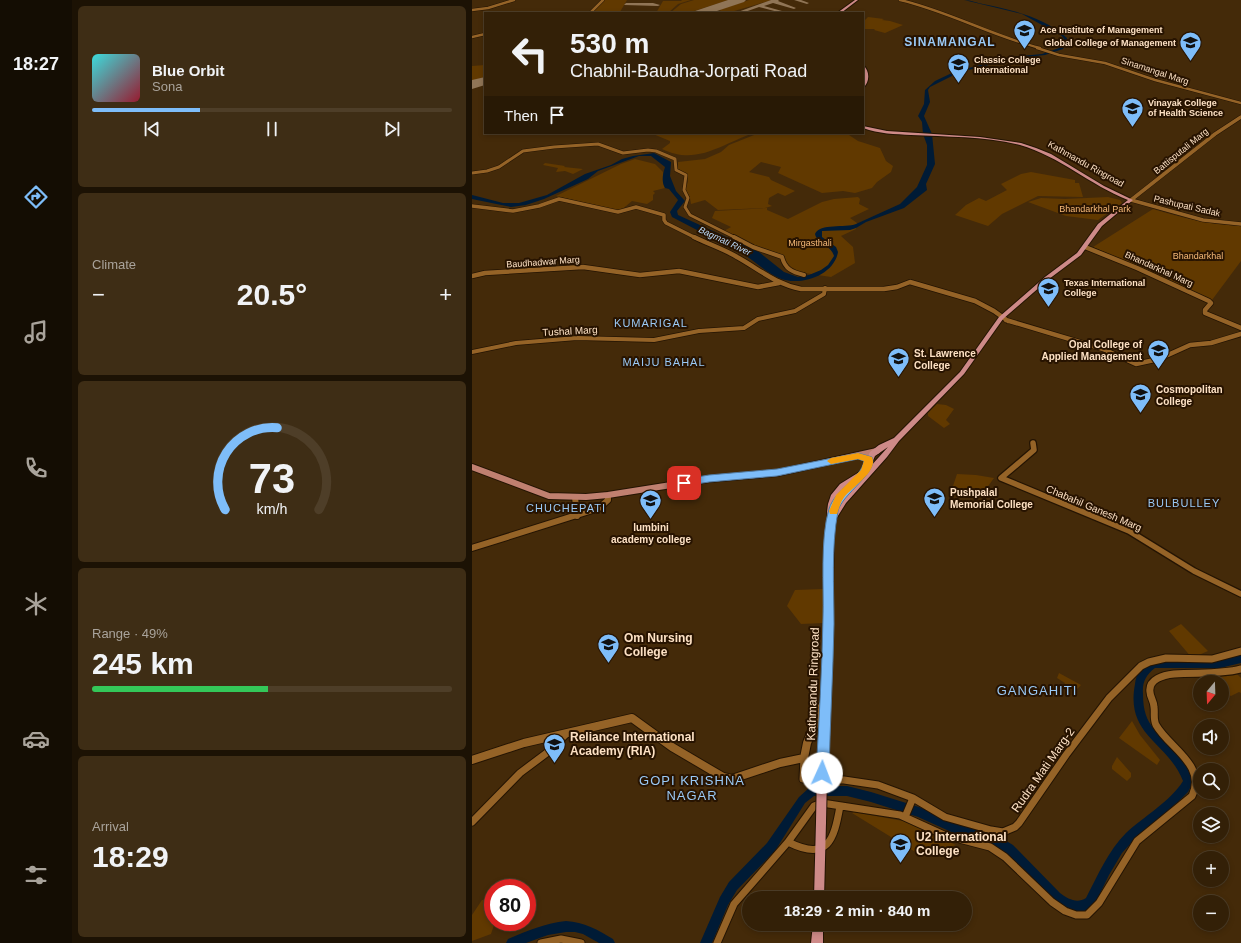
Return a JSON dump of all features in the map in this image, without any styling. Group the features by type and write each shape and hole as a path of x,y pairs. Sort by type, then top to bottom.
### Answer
{"highway":[{"path":"840,12 857,0"},
{"path":"864,68 867,72 867,77 864,84"},
{"name":"Kathmandu Ringroad","path":"864,127 881,132 1003,141 1033,148 1052,156 1114,194 1131,200"},
{"name":"Kathmandu Ringroad","path":"832,520 843,501 897,439 961,374 1001,317 1047,278 1076,257 1100,226 1131,200"},
{"name":"Kathmandu Ringroad","path":"819,891 830,537 832,520 834,509 839,497 867,466 877,451 897,439"},
{"path":"877,451 886,452"},
{"path":"867,466 879,461"},
{"path":"817,943 818,931"}],"main road":[{"path":"591,12 603,0"},
{"path":"900,0 916,3 1012,41 1059,55 1071,56"},
{"path":"472,37 484,34"},
{"name":"Sinamangal Marg","path":"1042,49 1105,63 1155,80 1241,103"},
{"name":"Battisputali Marg","path":"1131,200 1215,134 1241,117"},
{"path":"472,206 513,211 539,206 555,199 561,199 618,212 625,211 634,206 659,212 664,215 664,220 666,223 703,242 736,256 743,262 779,283 799,289 884,289 897,287 910,282 968,299 987,307 1001,317"},
{"name":"Pashupati Sadak","path":"1131,200 1199,219 1241,224"},
{"name":"Bhandarkhal Marg","path":"1085,247 1210,300 1211,303 1205,313 1241,328"},
{"name":"Baudhadwar Marg","path":"472,276 485,273 583,267 640,275 679,271 724,282 758,287 779,283"},
{"path":"910,282 915,285 967,300 1008,321 1027,328 1052,333 1103,349 1136,364 1160,359 1190,345 1211,343 1241,334"},
{"path":"472,467 540,493 557,497 575,497 608,495 709,479 777,473 877,451"},
{"path":"858,456 867,466"},
{"path":"472,548 599,508 608,500 608,495"},
{"path":"575,497 577,516"},
{"path":"472,760 492,755 524,743 632,718 672,748 727,779 732,779 780,763 804,758 807,743 825,700"}],"street":[{"path":"472,10 487,8 514,0"},
{"path":"472,174 499,167 523,152 543,148 598,144 623,153 648,150 656,151 675,159 676,170 686,175 684,190 688,198 685,207 690,215 753,247 782,257 785,266 804,276"},
{"name":"Tushal Marg","path":"472,352 516,343 586,338 654,340 699,331 744,328 758,319 794,311 824,294 825,288"},
{"name":"Chabahil Ganesh Marg","path":"1033,443 1034,450 1001,478 1129,531 1194,571 1241,594"},
{"name":"Rudra Mati Marg-2","path":"804,758 803,779 844,780 878,785 894,790 946,817 1001,832 1015,827 1022,820 1066,755 1109,698 1142,666 1149,662 1166,658 1212,659 1241,651"},
{"path":"717,943 734,904 788,842 814,806 825,803 906,816 951,838 986,845 1003,856 1058,907 1070,914 1080,916 1087,915 1094,911 1130,849 1137,841 1192,796 1197,789 1196,779 1190,764 1157,726 1153,719 1154,708 1149,690 1152,683 1160,677 1172,675 1214,674 1241,669"},
{"path":"472,822 520,773 548,752 566,734"},
{"path":"906,816 912,800"},
{"path":"788,842 801,849 820,848 830,843 840,806"},
{"path":"541,943 558,939 569,939 581,943"}],"green space":[{"path":"604,0 627,0 620,12 593,12"},
{"path":"691,0 678,4 669,12 657,12 663,1"},
{"path":"694,0 729,0 691,12 671,12 681,4"},
{"path":"749,0 772,0 731,12 720,11 721,9"},
{"path":"868,17 884,19 882,20 903,25 885,33 874,30 875,29 864,29 864,21"},
{"path":"484,65 484,77 472,81 472,66"},
{"path":"653,134 752,134 709,152 698,154 675,154 662,149 670,143 670,141"},
{"path":"756,134 849,135 858,141 880,148 886,161 893,166 891,172 877,182 872,188 855,193 843,191 822,193 778,173 781,167 761,162 749,172 769,177 771,180 795,191 785,196 778,193 769,198 768,204 772,206 765,208 718,210 705,200 691,204 690,198 685,190 688,182 687,175 678,170 678,162 705,159 721,152 729,145"},
{"path":"635,159 655,164 663,172 663,183 665,188 653,191 655,193 653,195 653,200 647,204 632,201 620,211 556,196 621,164"},
{"path":"545,163 583,169 573,174 565,171 556,172 558,168 543,165"},
{"path":"1031,172 1075,180 1075,183 1079,183 1083,197 1038,196 1002,214 988,226 955,215 966,205 979,198 986,201 1007,190 1001,184 1021,174"},
{"name":"Mirgasthali","path":"858,197 860,199 859,204 869,209 850,218 857,223 856,229 841,236 853,247 855,263 831,277 798,272 786,266 785,260 724,231 731,227 712,218 715,211 767,208 767,210 788,219 822,202 834,199"},
{"name":"Bhandarkhal Park","path":"1108,197 1120,200 1122,203 1098,220 1066,216 1028,202 1041,198 1065,199"},
{"name":"Bhandarkhal","path":"1153,209 1197,220 1241,226 1241,261 1212,300 1093,247"},
{"path":"937,404 946,405 954,409 946,420 950,424 944,428 928,416 928,413"},
{"path":"957,474 994,478 981,496 953,486"},
{"path":"824,589 824,623 801,624 787,606 795,590"},
{"path":"1181,624 1208,651 1192,658 1169,631"},
{"path":"1059,673 1081,685 1075,691 1064,685 1065,683 1057,678"},
{"path":"1237,674 1241,678 1241,693 1239,692 1231,696 1229,695 1229,675 1227,675"},
{"path":"1132,721 1140,735 1160,760 1157,765 1119,738"},
{"path":"1117,757 1131,773 1131,777 1127,781 1112,769"},
{"path":"854,812 903,821 956,845 953,846 947,857 932,846 925,852 921,849 917,853 852,813"},
{"path":"482,900 484,900 484,931 492,931 491,934 472,941 472,915"}],"water":[{"name":"Bagmati River","path":"964,0 1027,15 1058,31 1067,38 1067,42 1063,49 1045,55 1018,58 960,72 930,87 928,90 930,102 924,116 932,134 935,164 926,184 927,190 904,208 866,222 856,228 850,230 822,231 822,237 836,247 838,252 830,267 823,273 814,277 796,281 779,278 769,273 743,254 672,217 670,212 678,200 669,189 665,188 663,183 665,167 651,156 639,156 598,171 588,179 544,199 526,205 511,207 472,199 472,195 503,203 519,203 547,195 585,174 611,165 622,159 654,153 671,162 670,176 676,191 685,201 677,211 678,215 759,252 784,272 798,277 809,275 828,265 834,256 830,249 816,237 815,234 818,231 827,227 856,224 900,204 917,187 927,165 927,145 923,134 922,122 918,116 924,104 925,90 935,81 954,72 1010,57 1042,54 1062,47 1064,39 1062,36 1022,14"}],"waterway":[{"path":"706,943 724,901 733,886 771,847 802,800 812,791 847,791 871,797 919,812 958,830 994,840 1009,849 1056,897 1063,902 1077,907 1084,906 1090,902 1105,871 1119,849 1130,836 1178,796 1188,782 1183,769 1176,758 1149,731 1142,720 1138,707 1138,691 1139,682 1143,673 1154,664 1220,664 1241,659"},
{"path":"512,943 557,927 566,926 584,929 609,943"}],"taxiway":[{"path":"796,0 807,3"},
{"path":"740,12 773,1"},
{"path":"773,1 794,8"},
{"path":"626,4 658,5"},
{"path":"759,6 780,12"}],"runway":[{"path":"702,12 740,0"},
{"path":"472,85 484,81"}],"slow traffic":[{"path":"831,461 858,456 869,459 868,466 864,472 839,497 834,511"}],"place":[{"name":"Ace Institute of Management","path":"1025,50"},
{"name":"Global College of Management","path":"1191,62"},
{"name":"Classic College International","path":"958,84"},
{"name":"Vinayak College of Health Science","path":"1132,128"},
{"name":"Texas International College","path":"1049,308"},
{"name":"Opal College of Applied Management","path":"1158,370"},
{"name":"St. Lawrence College","path":"898,378"},
{"name":"Cosmopolitan College","path":"1141,414"},
{"name":"Pushpalal Memorial College","path":"935,518"},
{"name":"lumbini academy college","path":"651,520"},
{"name":"Om Nursing College","path":"609,664"},
{"name":"Reliance International Academy (RIA)","path":"555,764"},
{"name":"U2 International College","path":"901,864"}],"district":[{"name":"SINAMANGAL","path":"950,42"},
{"name":"KUMARIGAL","path":"651,323"},
{"name":"MAIJU BAHAL","path":"664,362"},
{"name":"BULBULLEY","path":"1184,503"},
{"name":"CHUCHEPATI","path":"566,508"},
{"name":"GANGAHITI","path":"1037,690"},
{"name":"GOPI KRISHNA NAGAR","path":"692,788"}],"route":[{"path":"684,483 726,477 777,473 858,456 869,459 868,466 864,472 839,497 834,509 832,520 830,537 822,773"}]}
